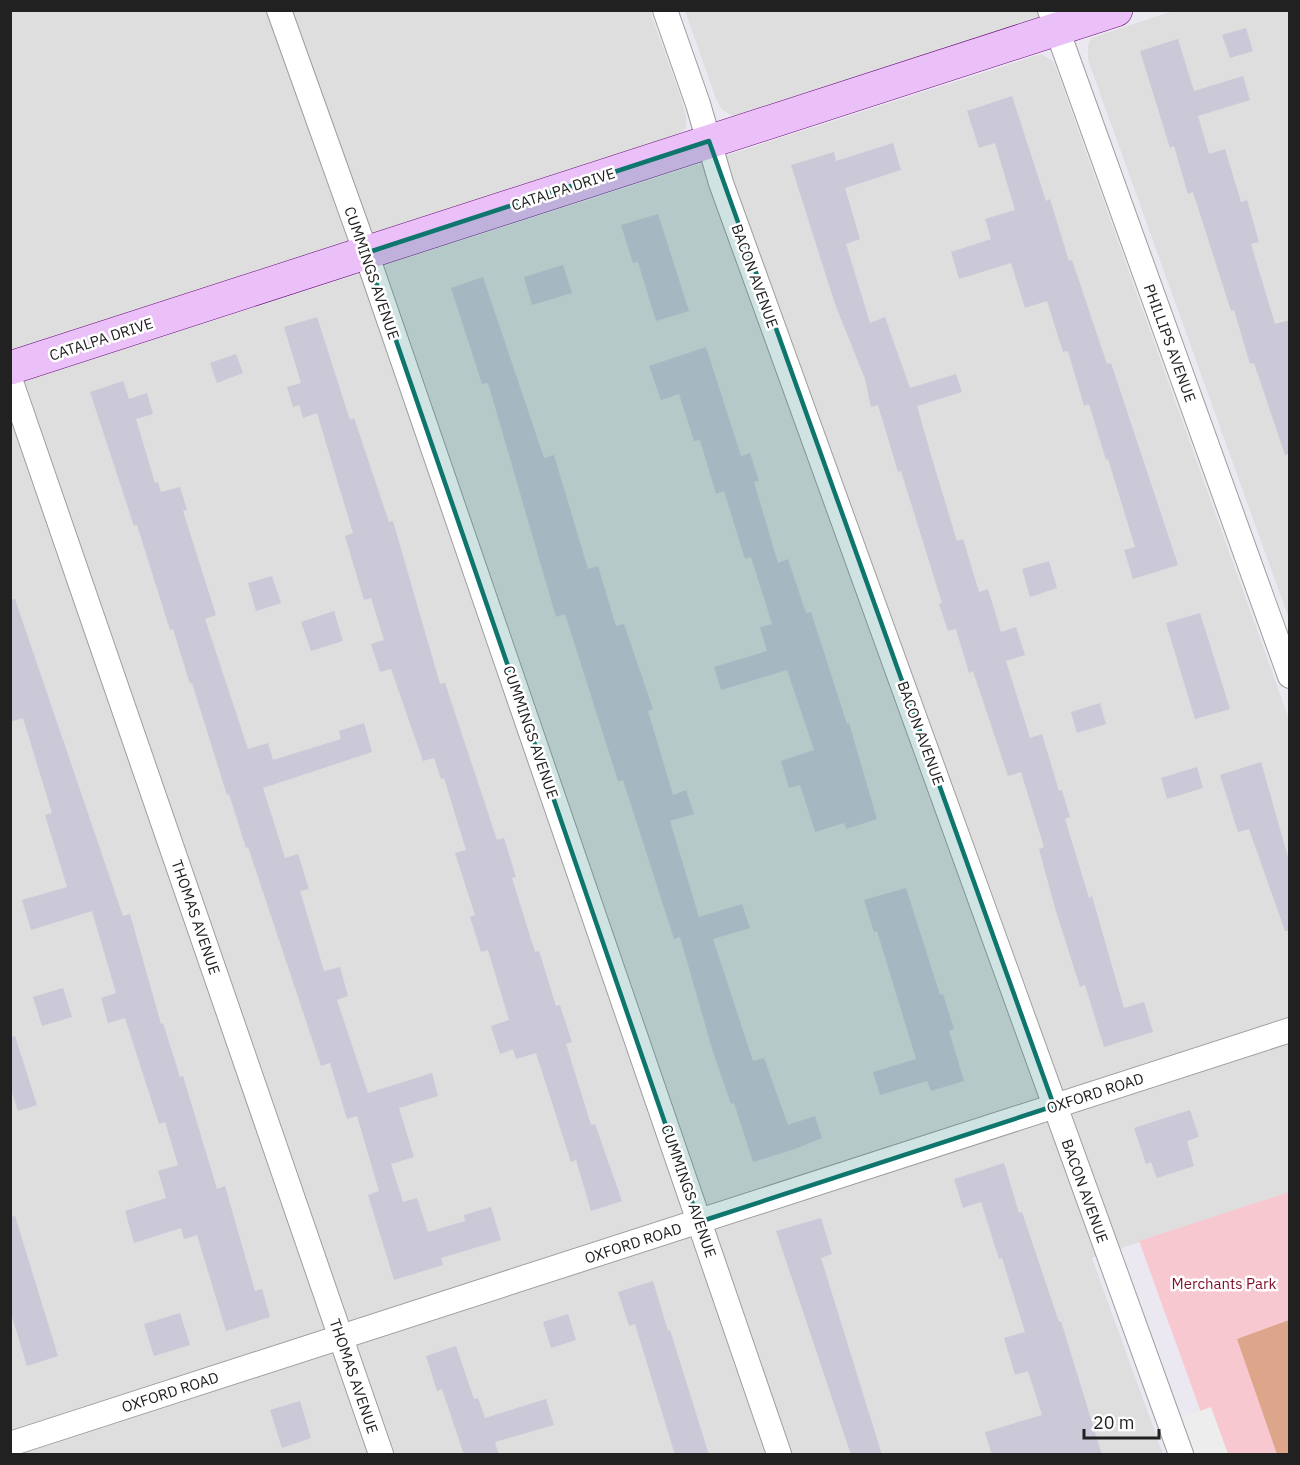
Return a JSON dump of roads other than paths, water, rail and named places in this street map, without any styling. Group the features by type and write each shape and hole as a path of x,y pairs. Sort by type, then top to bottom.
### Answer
{"street":[{"name":"CUMMINGS AVENUE","path":"279,10 366,254 779,1455"},
{"name":"BACON AVENUE","path":"665,10 709,141 718,175 889,641 1180,1455"},
{"name":"CATALPA DRIVE","path":"10,368 709,141 1053,20 1116,10"},
{"name":"PHILLIPS AVENUE","path":"1053,20 1290,676"},
{"name":"THOMAS AVENUE","path":"10,378 381,1455"},
{"name":"OXFORD ROAD","path":"10,1444 1290,1030"}],"park label":[{"name":"Merchants Park","path":"1224,1283"}]}
